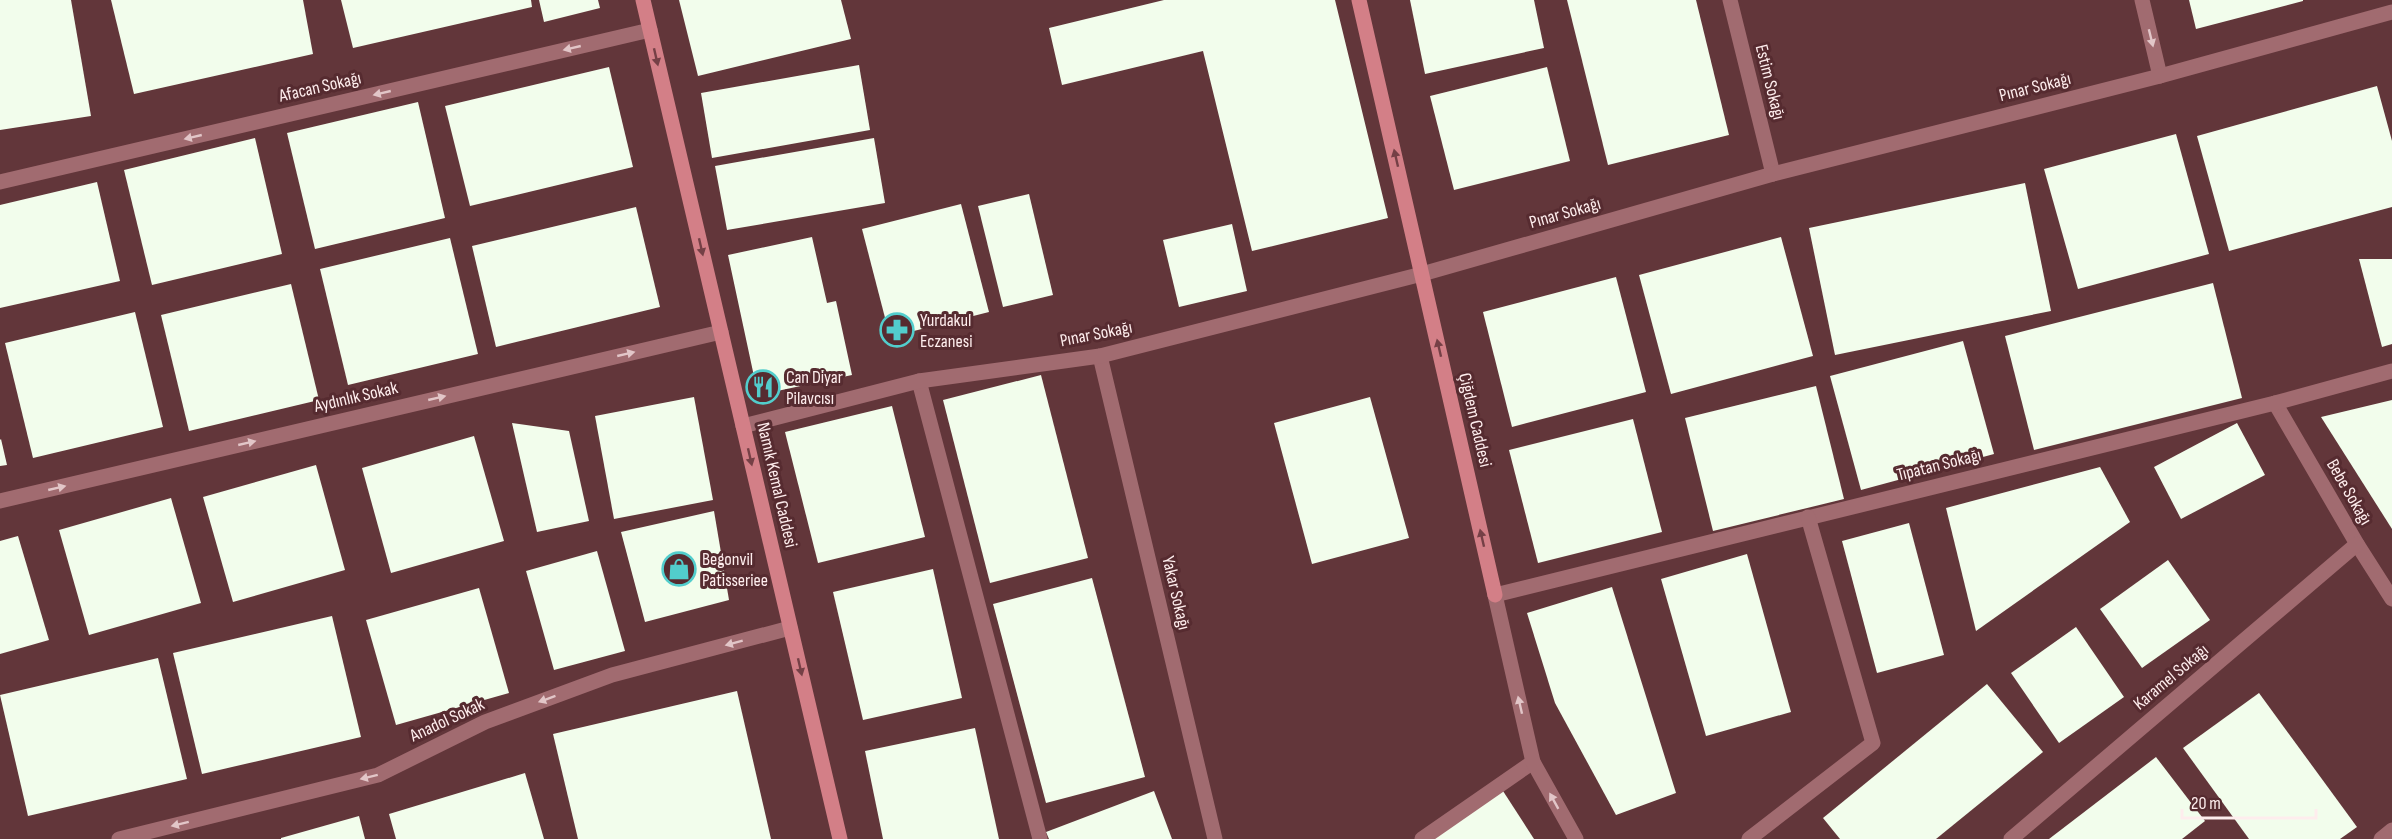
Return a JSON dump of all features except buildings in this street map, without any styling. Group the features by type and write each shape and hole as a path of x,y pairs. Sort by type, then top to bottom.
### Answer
{"main road":[{"name":"Namık Kemal Caddesi","path":"643,0 840,839"},
{"name":"Çiğdem Caddesi","path":"1359,0 1495,595"}],"street":[{"name":"Estim Sokağı","path":"1730,0 1773,174"},
{"path":"2142,0 2160,76"},
{"name":"Pınar Sokağı","path":"743,426 919,381 1100,356 1422,274 1773,174 2160,76 2392,12"},
{"name":"Afacan Sokağı","path":"0,182 650,30"},
{"name":"Aydınlık Sokak","path":"0,501 721,332"},
{"name":"Yakar Sokağı","path":"1100,356 1215,839"},
{"name":"Tıpatan Sokağı","path":"1495,595 2275,403 2392,371"},
{"path":"919,381 1040,839"},
{"name":"Bebe Sokağı","path":"2275,403 2357,544 2392,598"},
{"path":"1749,839 1873,743 1808,517"},
{"name":"Karamel Sokağı","path":"2011,839 2357,544"},
{"name":"Çiğdem Caddesi","path":"1495,595 1533,762 1576,839"},
{"name":"Anadol Sokak","path":"119,839 378,775 485,722 612,675 790,628"},
{"path":"1422,839 1533,762"},
{"path":"2381,839 2392,830"}],"place":[{"name":"Yurdakul Eczanesi","path":"897,330"},
{"name":"Can Diyar Pilavcısı","path":"763,387"},
{"name":"Begonvil Patisseriee","path":"679,569"}]}
